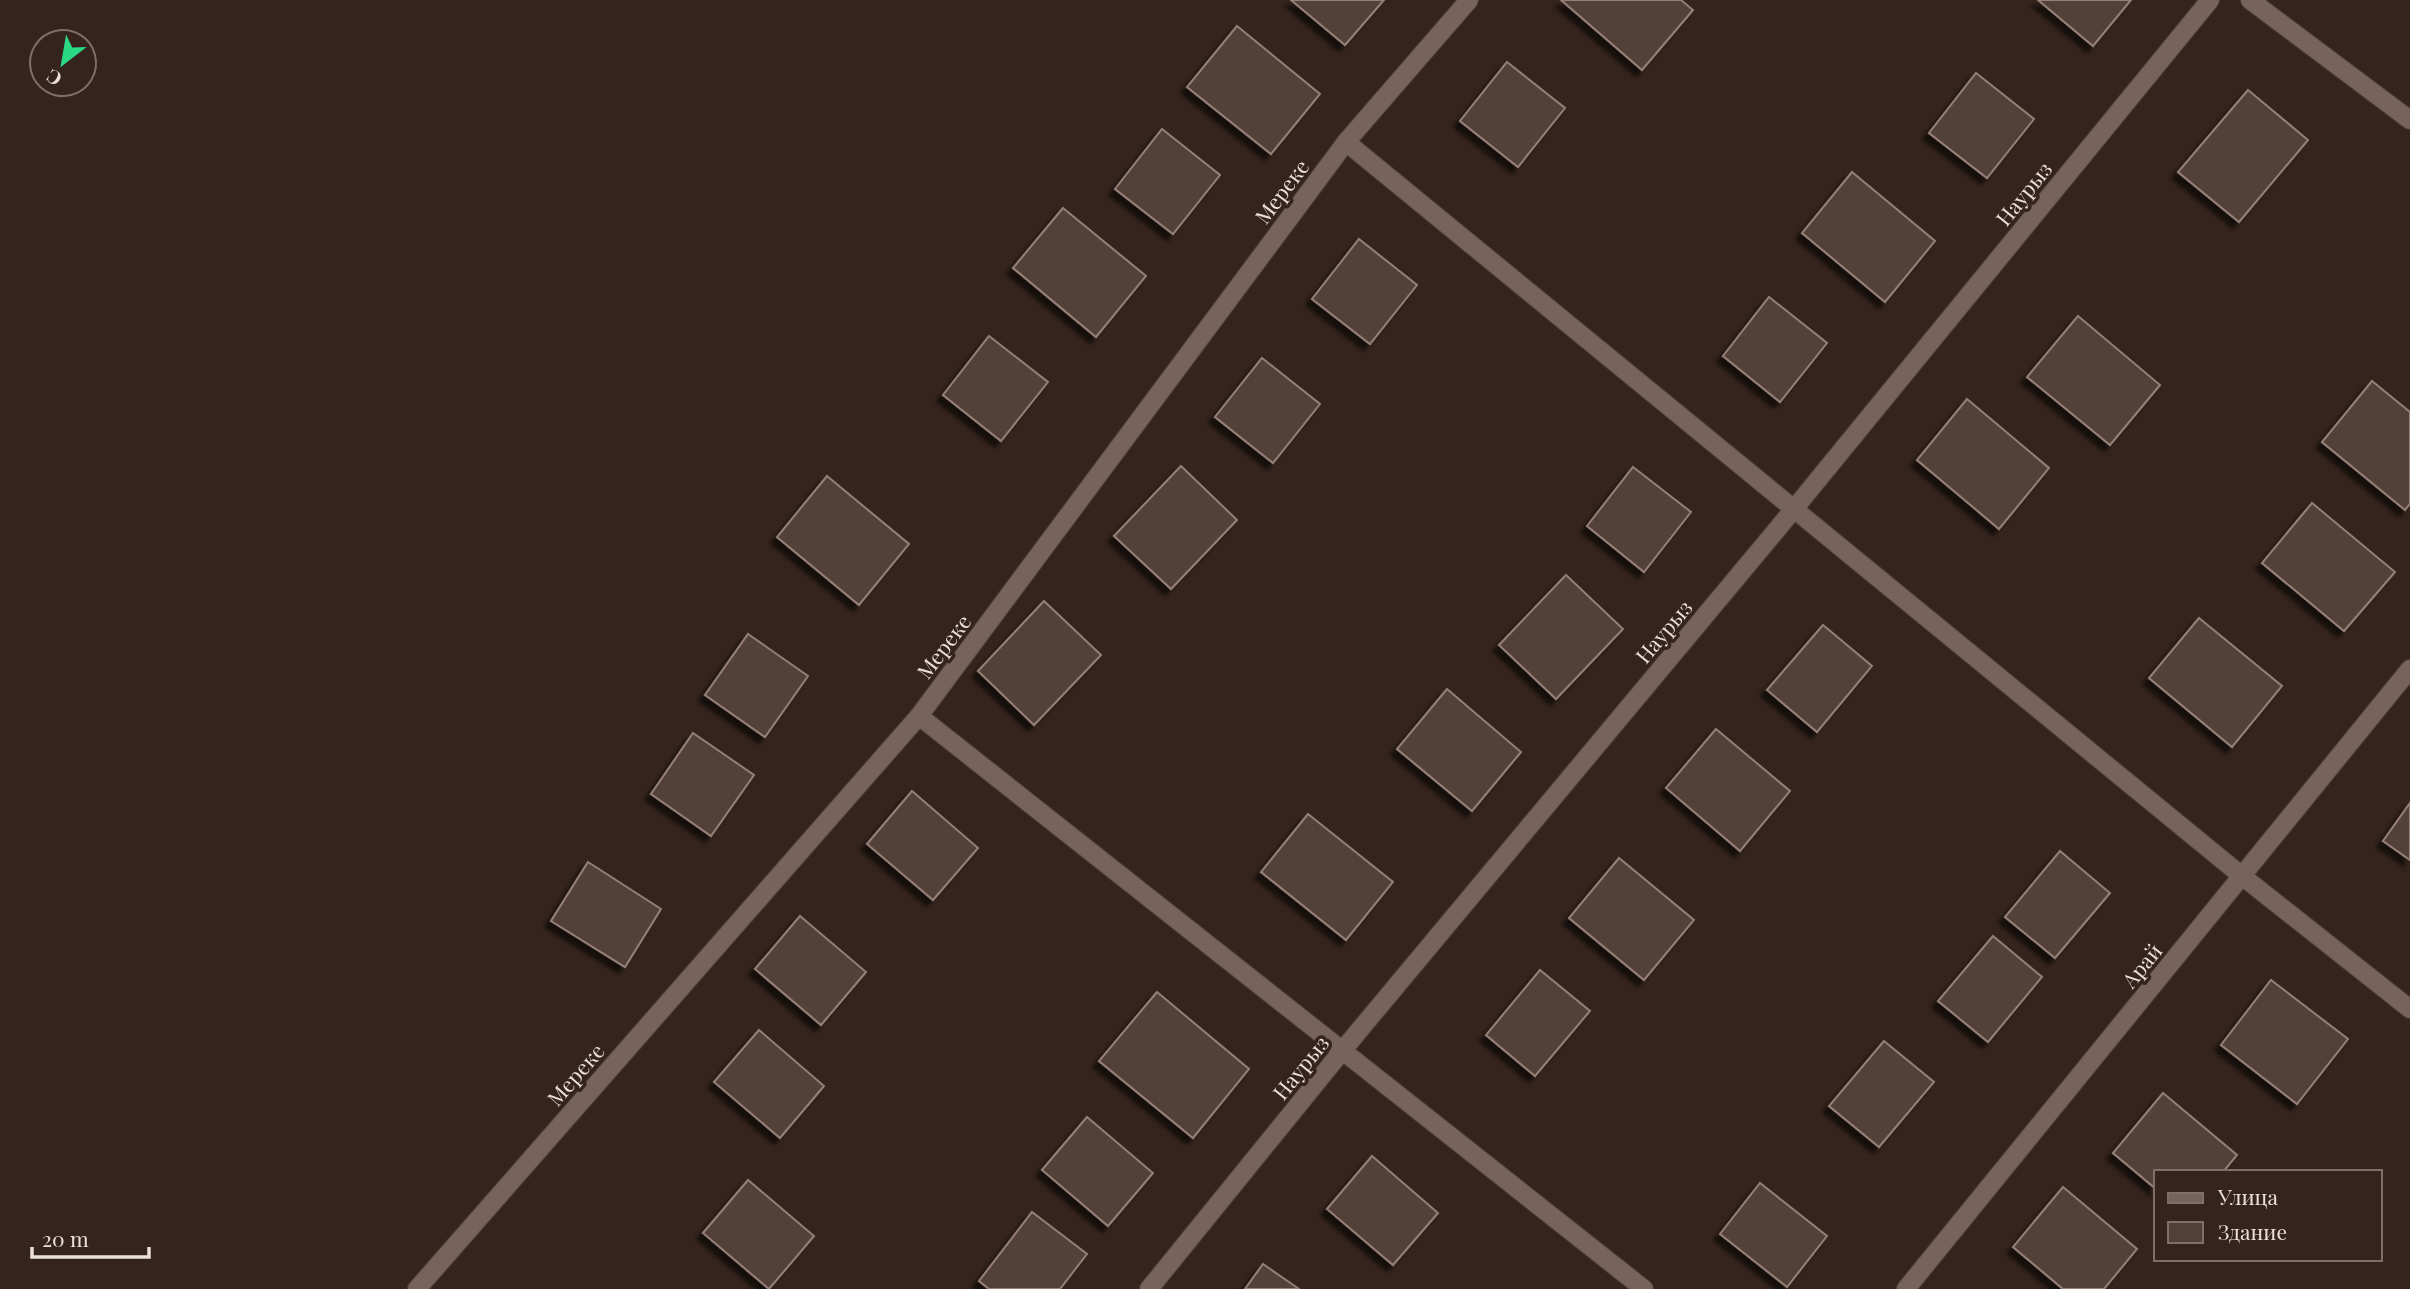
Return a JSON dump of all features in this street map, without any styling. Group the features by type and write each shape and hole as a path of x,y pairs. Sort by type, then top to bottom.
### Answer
{"street":[{"name":"Мереке","path":"418,1289 919,716 1346,142 1469,0"},
{"name":"Наурыз","path":"1149,1289 1342,1051 1794,509 2210,0"},
{"path":"2250,0 2410,120"},
{"path":"1346,142 2242,876 2410,1009"},
{"name":"Арай","path":"1906,1289 2410,669"},
{"path":"919,716 1644,1289"}],"building":[{"path":"1291,0 1384,0 1345,45"},
{"path":"1561,0 1681,0 1693,10 1642,70"},
{"path":"2038,0 2131,0 2093,46"},
{"path":"1237,26 1320,94 1271,154 1187,87"},
{"path":"1507,62 1565,108 1518,167 1460,121"},
{"path":"1976,73 2034,119 1987,178 1929,133"},
{"path":"2248,90 2308,140 2239,222 2178,172"},
{"path":"1162,129 1220,175 1173,234 1115,189"},
{"path":"1852,172 1935,241 1885,302 1802,233"},
{"path":"1063,208 1146,276 1096,337 1013,268"},
{"path":"1359,239 1417,285 1370,344 1312,299"},
{"path":"1769,297 1827,343 1780,402 1723,356"},
{"path":"2078,316 2160,385 2110,445 2027,377"},
{"path":"989,336 1048,382 1001,441 943,395"},
{"path":"1262,358 1320,404 1273,463 1215,417"},
{"path":"2372,381 2410,412 2410,504 2405,510 2322,442"},
{"path":"1967,399 2049,468 1999,529 1917,460"},
{"path":"1181,466 1237,520 1171,589 1114,536"},
{"path":"1633,467 1691,512 1644,572 1587,526"},
{"path":"827,476 909,544 859,605 777,537"},
{"path":"2312,503 2395,572 2344,631 2262,563"},
{"path":"1566,575 1623,629 1556,699 1499,645"},
{"path":"1044,601 1101,655 1034,725 978,671"},
{"path":"2199,618 2282,686 2232,747 2149,678"},
{"path":"1823,625 1872,666 1817,732 1767,690"},
{"path":"748,634 808,676 765,737 705,695"},
{"path":"1447,689 1521,752 1472,811 1397,749"},
{"path":"1716,729 1790,791 1740,851 1666,788"},
{"path":"693,733 754,775 711,836 651,794"},
{"path":"912,791 978,848 933,900 867,844"},
{"path":"2410,803 2410,860 2383,841"},
{"path":"1308,814 1393,882 1346,940 1261,872"},
{"path":"2060,851 2110,893 2055,958 2005,917"},
{"path":"1619,858 1694,920 1644,980 1569,918"},
{"path":"588,862 661,909 625,967 551,921"},
{"path":"800,916 866,972 821,1025 755,969"},
{"path":"1993,936 2042,977 1988,1042 1938,1001"},
{"path":"1540,970 1590,1011 1535,1076 1486,1035"},
{"path":"2271,980 2348,1039 2297,1104 2221,1045"},
{"path":"1157,992 1249,1069 1193,1138 1099,1061"},
{"path":"759,1030 824,1086 780,1138 714,1082"},
{"path":"1884,1041 1934,1082 1879,1147 1829,1106"},
{"path":"2163,1093 2237,1155 2225,1170 2154,1170 2154,1187 2113,1153"},
{"path":"1087,1117 1153,1173 1108,1226 1042,1170"},
{"path":"1372,1156 1438,1213 1393,1265 1327,1209"},
{"path":"748,1180 814,1236 769,1289 703,1233"},
{"path":"1760,1183 1827,1236 1787,1287 1720,1234"},
{"path":"2063,1187 2137,1249 2104,1289 2063,1289 2013,1247"},
{"path":"1032,1212 1087,1254 1060,1289 989,1289 979,1281"},
{"path":"1263,1264 1299,1289 1245,1289"}]}
